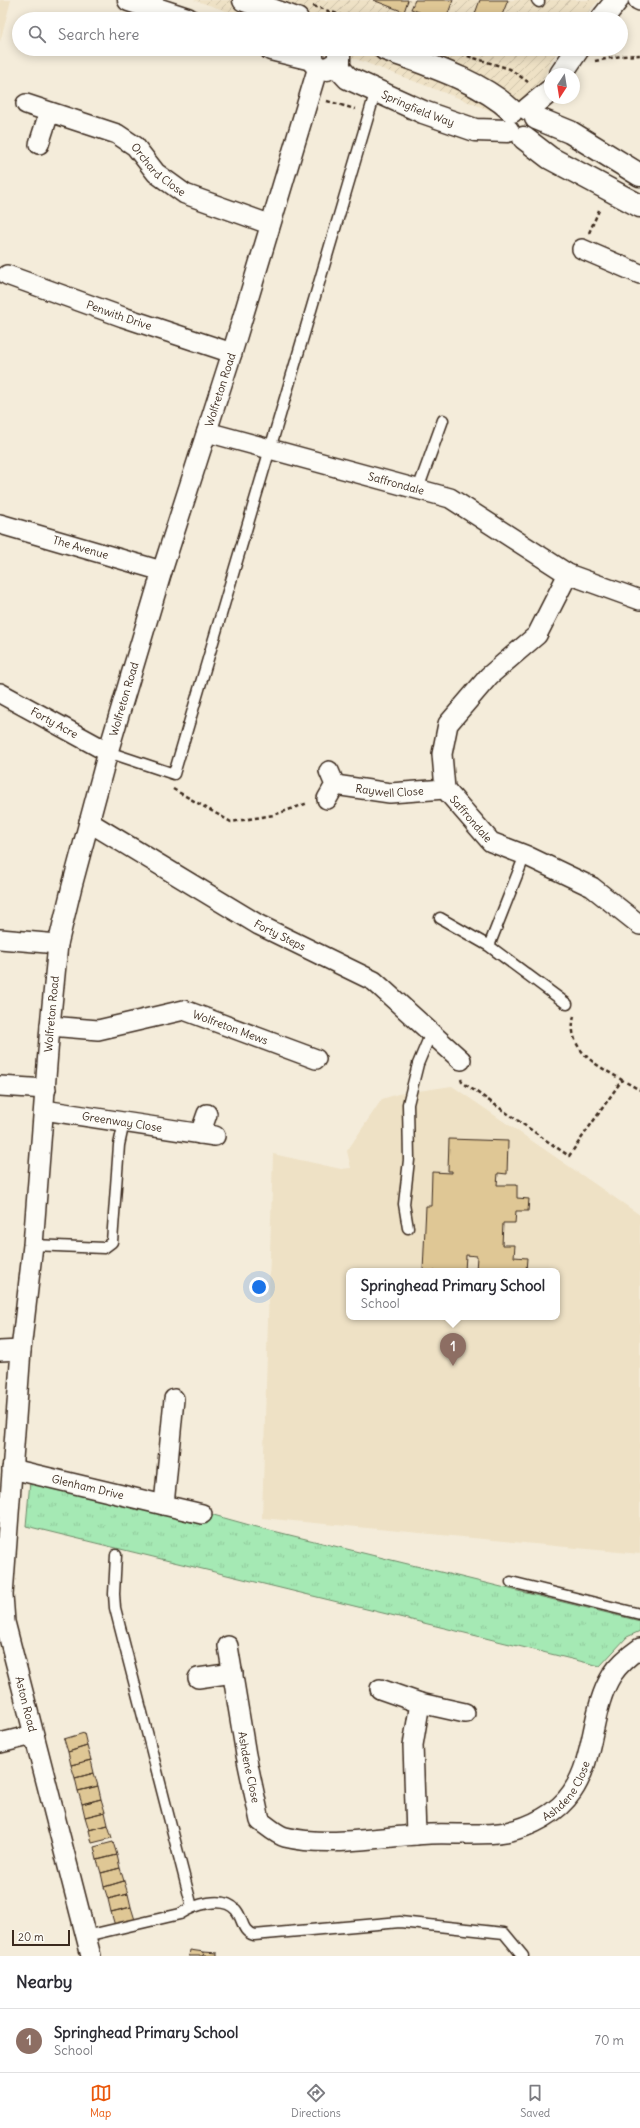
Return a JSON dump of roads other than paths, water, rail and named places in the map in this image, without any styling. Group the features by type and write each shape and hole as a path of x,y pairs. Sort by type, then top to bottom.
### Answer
{"main road":[{"path":"129,0 166,12"},
{"path":"244,0 304,12"},
{"path":"608,12 617,0"},
{"path":"311,56 323,58"},
{"name":"Springfield Way","path":"403,56 464,80 504,103 522,122 550,158 640,206"},
{"name":"Springfield Way","path":"323,58 348,78 422,112 475,130 522,122 570,132 640,175"},
{"path":"522,122 544,98"}],"street":[{"name":"Wolfreton Road","path":"21,1350 33,1245 58,944 108,752 162,571 232,353 270,224 323,58"},
{"name":"Orchard Close","path":"26,104 117,134 135,146 156,173 185,194 270,224"},
{"path":"39,144 50,113"},
{"path":"582,250 640,274"},
{"name":"Penwith Drive","path":"7,275 123,317 232,353"},
{"name":"Saffrondale","path":"207,432 450,498 568,574 640,600"},
{"name":"The Avenue","path":"0,524 162,571"},
{"name":"Saffrondale","path":"568,574 537,635 489,676 448,724 442,754 445,789 491,842 525,854 592,887 640,926"},
{"name":"Forty Acre","path":"0,693 108,752"},
{"name":"Raywell Close","path":"330,785 390,793 445,789"},
{"name":"Forty Steps","path":"89,822 259,925 374,981 458,1057"},
{"path":"0,939 58,944"},
{"name":"Wolfreton Mews","path":"50,1026 98,1030 184,1010 316,1059"},
{"path":"0,1086 46,1089"},
{"name":"Greenway Close","path":"44,1110 208,1135 207,1114"},
{"path":"0,1351 21,1350"},
{"name":"Aston Road","path":"21,1350 3,1595 5,1622 91,1956"},
{"path":"164,1505 174,1399"},
{"name":"Glenham Drive","path":"12,1469 202,1514"},
{"name":"Ashdene Close","path":"228,1646 246,1755 260,1821 283,1837 319,1842 416,1835 505,1832 532,1824 555,1810 572,1793 585,1768 602,1695 612,1675 624,1660 640,1648"},
{"path":"198,1678 233,1673"},
{"path":"380,1689 420,1703 465,1713"},
{"path":"416,1835 413,1746 420,1703"},
{"path":"0,1743 34,1735"}],"lane":[{"path":"108,752 174,774 376,90"},
{"path":"418,489 443,420"},
{"path":"489,946 525,854"},
{"path":"440,918 489,946 567,1004"},
{"path":"408,1228 404,1204 409,1160 408,1104 418,1064 431,1033"},
{"path":"33,1245 104,1248 112,1242 119,1145 124,1122"},
{"path":"116,1555 114,1594 116,1608 192,1907"},
{"path":"511,1582 640,1614"},
{"path":"86,1936 180,1914 192,1907 222,1902 230,1905 237,1911 248,1933 254,1935 400,1922 504,1933 523,1956"}],"place":[{"name":"Springhead Primary School","path":"453,1366"}]}
